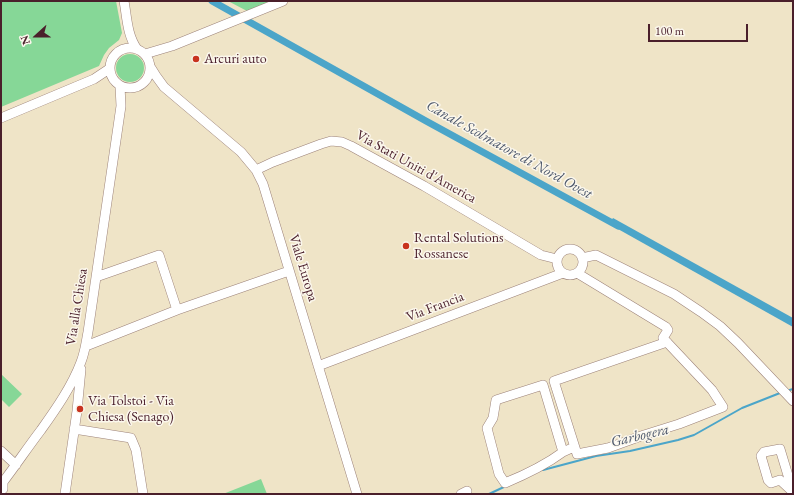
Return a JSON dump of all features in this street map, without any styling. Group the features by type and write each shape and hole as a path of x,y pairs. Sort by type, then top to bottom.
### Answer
{"street":[{"path":"124,1 129,33 134,44 148,58 151,67"},
{"path":"94,79 103,78 126,88 138,87 148,79 154,60 161,53 172,46 283,1"},
{"path":"123,49 129,33"},
{"path":"117,83 111,74 110,68 114,56 118,52 128,48 141,51 172,46"},
{"name":"Viale Europa","path":"151,67 164,87 241,152 256,170 262,184 357,494"},
{"path":"1,118 94,79 110,68"},
{"name":"Via alla Chiesa","path":"3,491 3,482 62,400 74,378 86,346 121,106 121,96 117,83"},
{"name":"Viale Europa","path":"144,83 164,87"},
{"name":"Via alla Chiesa","path":"121,106 131,88"},
{"name":"Via Stati Uniti d'America","path":"256,170 321,144 331,141 342,142 424,186 541,254 557,259"},
{"path":"569,249 577,251 582,258 582,266 577,273 570,275 562,273 558,267 557,259 562,252 569,249"},
{"path":"96,277 159,255 177,310"},
{"path":"582,258 596,256 674,294 701,312 729,334 791,398"},
{"path":"86,346 177,310 289,271"},
{"name":"Via Francia","path":"318,366 562,273"},
{"path":"577,273 667,329 663,338 667,342 712,390 723,407 679,424 608,448 576,454 554,381 667,342"},
{"path":"65,494 77,411 81,362"},
{"path":"563,452 543,385 496,400 493,418 487,428 499,474 505,483 549,462 563,452 574,447"},
{"path":"62,400 70,402 77,411"},
{"path":"74,429 131,438 136,450 143,494"},
{"path":"780,449 793,492 780,480 771,483 768,480 761,456 764,452 780,449"},
{"path":"1,451 16,465"}],"green space":[{"path":"1,1 116,1 122,33 119,40 109,48 104,55 99,66 1,107"},
{"path":"228,1 272,1 247,11"},
{"path":"130,54 140,58 144,68 140,78 130,82 120,78 116,68 120,58"},
{"path":"1,374 22,394 9,407 1,399"},
{"path":"261,479 267,494 223,494"}],"water":[{"path":"613,218 793,318 793,327 609,224"}],"waterway":[{"name":"Canale Scolmatore di Nord Ovest","path":"212,1 426,121 618,226"},
{"name":"Garbogera","path":"786,391 793,389"},
{"name":"Garbogera","path":"543,470 596,456 630,451 694,435 742,408 780,393"},
{"name":"Garbogera","path":"489,494 506,486"}],"place":[{"name":"Arcuri auto","path":"196,59"},
{"name":"Rental Solutions Rossanese","path":"406,246"},
{"name":"Via Tolstoi - Via Chiesa (Senago)","path":"80,409"}]}
